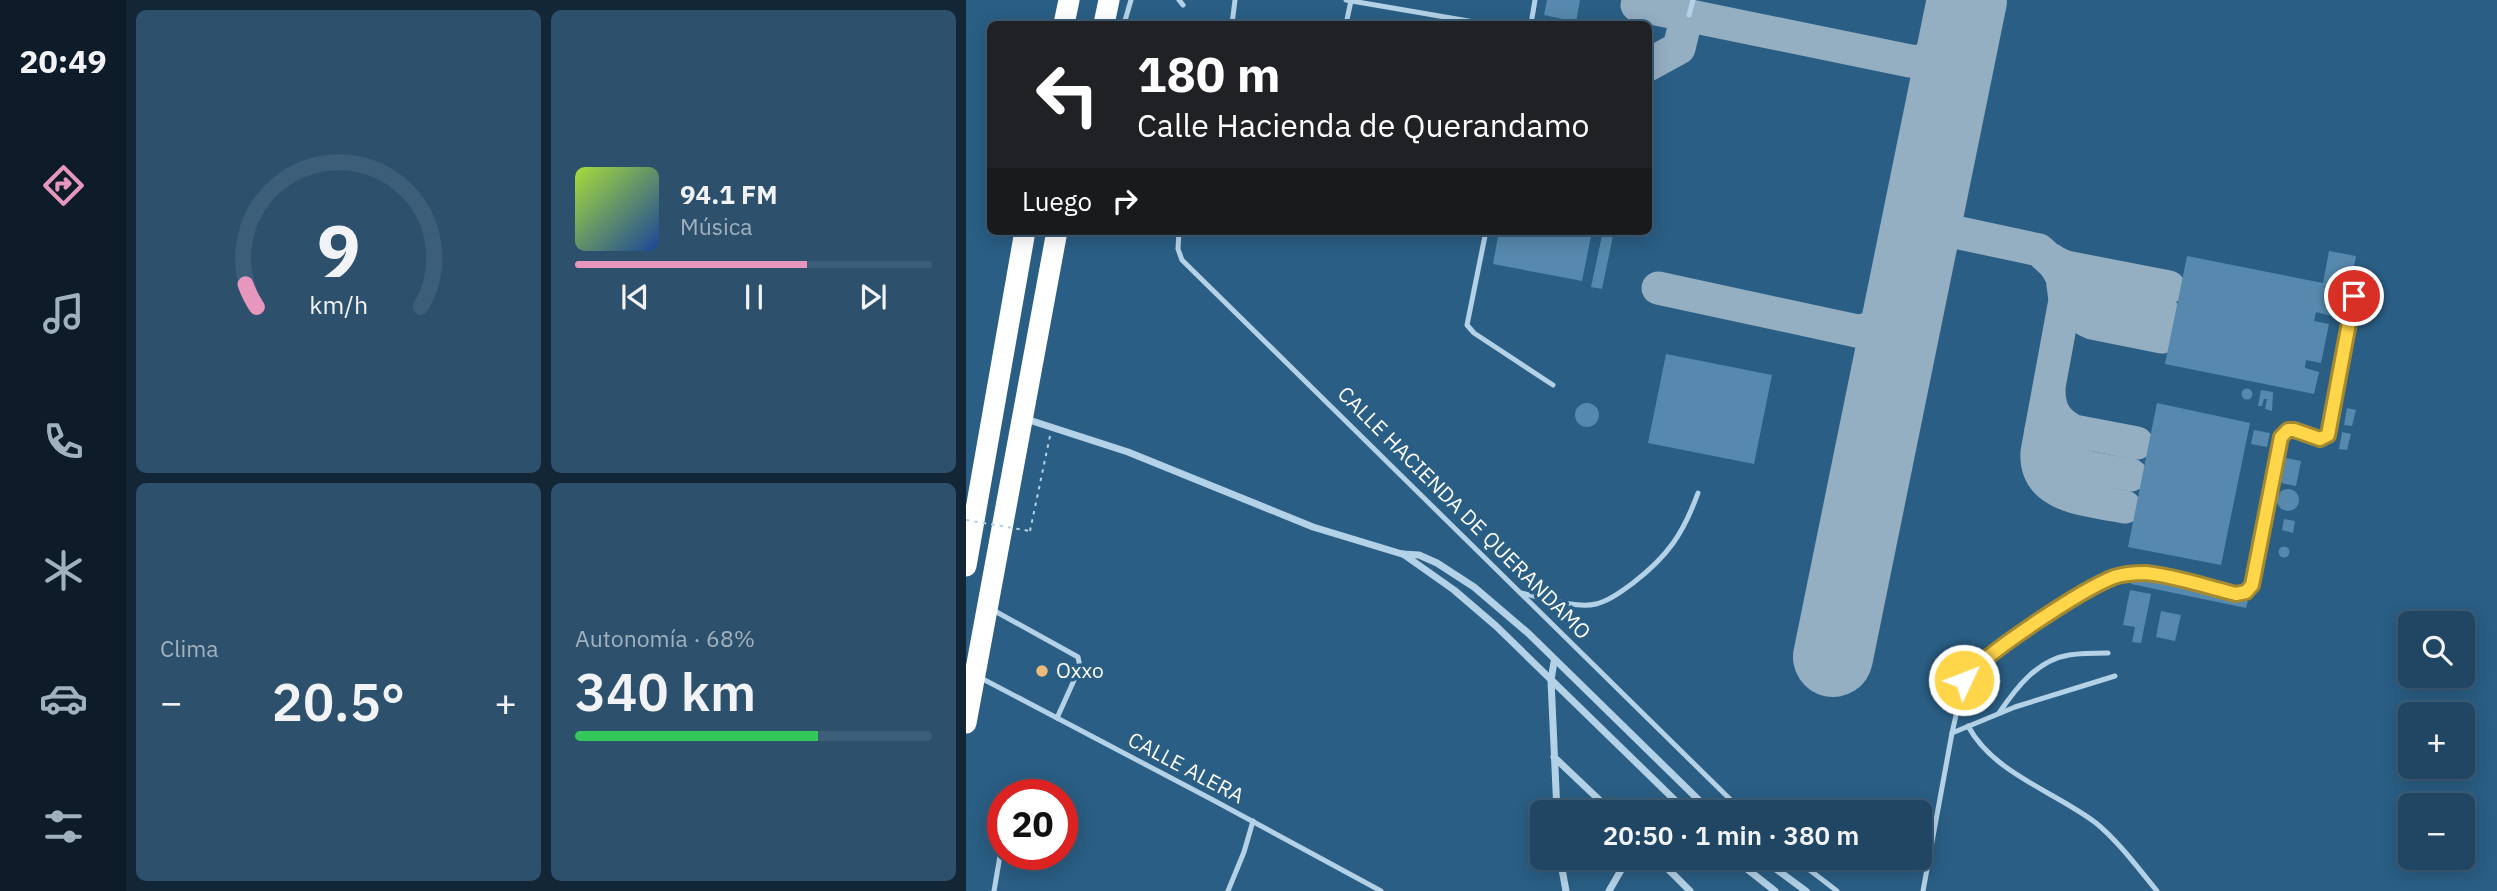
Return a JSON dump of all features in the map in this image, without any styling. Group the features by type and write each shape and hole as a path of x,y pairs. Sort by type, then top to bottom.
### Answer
{"highway":[{"path":"1065,21 1069,0"},
{"path":"1105,21 1109,0"},
{"path":"966,566 1024,235"},
{"path":"966,723 1056,235"}],"street":[{"name":"CALLE HACIENDA DE QUERANDAMO","path":"1021,418 1128,452 1313,527 1402,554 1419,555 1437,563 1474,587 1528,633 1554,662 1698,800"},
{"name":"CALLE HACIENDA DE QUERANDAMO","path":"1402,554 1454,590 1552,680 1674,800"},
{"path":"1554,662 1552,680 1556,800"},
{"path":"1554,757 1599,800"},
{"path":"1562,870 1566,891"},
{"path":"1609,891 1621,870"},
{"path":"1669,870 1690,891"},
{"path":"1748,870 1775,891"},
{"path":"1777,870 1806,891"}],"lane":[{"path":"1125,21 1131,0"},
{"path":"1232,21 1235,0"},
{"path":"1346,0 1469,21"},
{"path":"1532,21 1535,0"},
{"path":"1689,15 1693,0"},
{"path":"1347,21 1352,1"},
{"name":"CALLE HACIENDA DE QUERANDAMO","path":"1179,235 1178,249 1182,260 1731,800"},
{"path":"1485,235 1467,325 1553,384"},
{"path":"1923,891 1952,733 1964,680 1970,671 2090,589 2117,576 2145,573 2236,594 2249,589 2281,437 2288,430 2320,439 2328,435 2354,296"},
{"path":"1521,593 1584,605 1596,604 1621,591 1664,557 1689,518 1699,493"},
{"path":"988,607 1078,657 1080,667 1057,718"},
{"path":"1999,713 2031,674 2051,661 2068,654 2108,653"},
{"name":"CALLE ALERA","path":"975,676 1381,891"},
{"path":"1952,733 1999,713 2115,676"},
{"path":"1968,726 1976,742 1986,752 2096,823 2157,891"},
{"path":"1228,891 1253,821"},
{"path":"995,891 998,870"},
{"path":"1810,870 1837,891"}],"path":[{"path":"966,520 1030,531 1052,426"}],"building":[{"path":"1547,0 1580,0 1576,21 1544,15"},
{"path":"1498,235 1591,235 1582,281 1493,264"},
{"path":"1602,235 1613,235 1602,289 1591,287"},
{"path":"2329,251 2356,256 2349,292 2321,286 2336,291 2331,316 2316,312 2314,321 2329,324 2321,363 2306,360 2305,368 2319,372 2314,394 2165,364 2187,256 2323,283"},
{"path":"1666,354 1772,375 1754,464 1648,443"},
{"path":"2247,388 2253,394 2247,400 2241,394"},
{"path":"2261,390 2273,392 2272,411 2265,409 2267,399 2264,399 2262,406 2258,406"},
{"path":"1587,403 1595,407 1599,415 1595,423 1587,427 1579,423 1575,415 1579,407"},
{"path":"2157,403 2250,423 2221,565 2128,547"},
{"path":"2347,408 2356,410 2352,426 2344,425"},
{"path":"2254,430 2270,433 2267,447 2251,444"},
{"path":"2342,432 2351,434 2347,450 2339,449"},
{"path":"2286,458 2301,461 2296,486 2281,483"},
{"path":"2288,489 2296,492 2299,500 2296,508 2288,511 2280,508 2277,500 2280,492"},
{"path":"2284,519 2295,521 2293,533 2282,530"},
{"path":"2284,547 2288,548 2288,556 2284,557 2280,556 2279,552 2280,548"},
{"path":"2133,576 2248,601 2246,608 2131,584"},
{"path":"2130,590 2151,594 2141,643 2132,642 2135,627 2123,625"},
{"path":"2161,611 2181,615 2175,641 2156,637"}],"taxiway":[{"path":"1637,5 1910,61 1939,60 1950,53 1959,40"},
{"path":"1652,63 1679,48 1687,15"},
{"path":"1926,200 1927,214 1941,229 2039,250 2089,296 2163,312"},
{"path":"2052,260 2062,277 2065,300 2037,452 2039,468 2045,479 2067,494 2125,507"},
{"path":"2057,263 2169,287"},
{"path":"2064,287 2073,309 2086,320 2162,337"},
{"path":"1658,288 1857,331 1872,328 1884,321 1905,299"},
{"path":"2049,390 2050,404 2055,415 2074,431 2137,443"},
{"path":"2041,430 2044,442 2052,452 2063,459 2090,468 2131,475"}],"runway":[{"path":"1833,657 1967,0"}],"place":[{"name":"Oxxo","path":"1042,671"}],"route":[{"path":"1964,680 1979,664 2044,618 2090,589 2117,576 2145,573 2236,594 2246,592 2252,585 2281,437 2288,430 2320,439 2325,439 2328,435 2354,296"}]}
